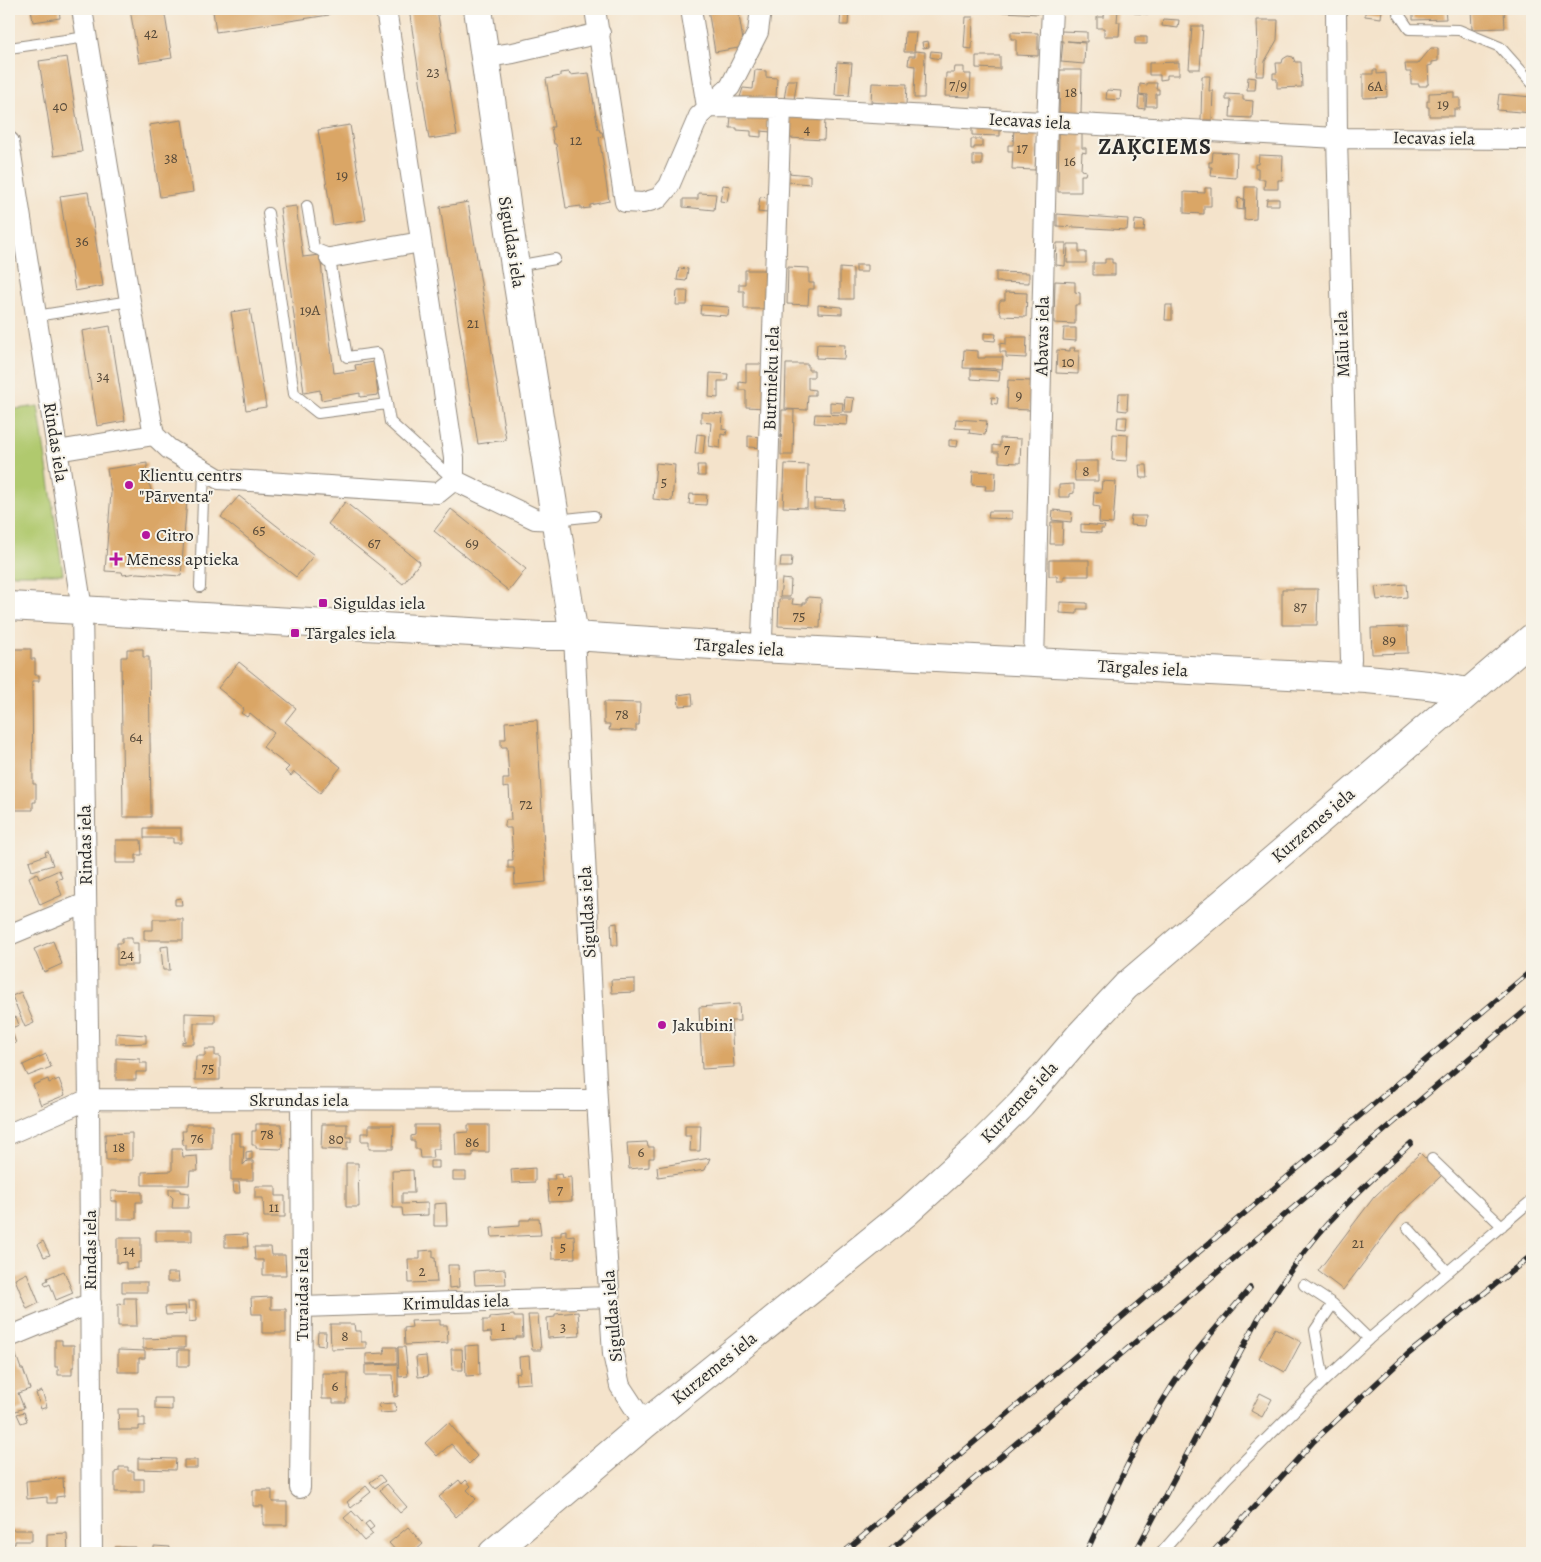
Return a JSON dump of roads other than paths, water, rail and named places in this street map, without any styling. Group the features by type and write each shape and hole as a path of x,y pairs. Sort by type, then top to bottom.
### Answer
{"main road":[{"name":"Siguldas iela","path":"478,9 515,266 574,636"},
{"name":"Tārgales iela","path":"9,606 1034,663 1350,678 1428,685 1468,692"},
{"name":"Kurzemes iela","path":"493,1553 645,1424 908,1211 977,1148 1021,1104 1080,1035 1126,986 1532,638"}],"street":[{"path":"82,9 154,435 169,448 219,479 438,493 454,480"},
{"path":"386,9 454,458 454,480"},
{"path":"595,9 625,202 643,203 659,198 669,186 699,116 730,87 758,32 761,9"},
{"path":"691,9 708,106"},
{"name":"Abavas iela","path":"1034,663 1047,122 1052,9"},
{"name":"Mālu iela","path":"1336,9 1337,138 1350,678"},
{"path":"486,57 513,53 600,33"},
{"name":"Iecavas iela","path":"708,106 781,108 1337,138 1532,139"},
{"name":"Burtnieku iela","path":"759,648 762,629 781,108"},
{"name":"Rindas iela","path":"9,142 82,609 89,1099 92,1553"},
{"path":"330,258 421,242"},
{"path":"57,451 154,435"},
{"path":"454,480 535,519 556,520"},
{"name":"Siguldas iela","path":"574,636 597,1100 613,1354 620,1386 645,1424"},
{"path":"9,935 86,903"},
{"name":"Skrundas iela","path":"9,1134 89,1099 597,1100"},
{"name":"Turaidas iela","path":"300,1488 302,1308 301,1100"},
{"name":"Krimuldas iela","path":"302,1308 609,1297"},
{"path":"9,1337 90,1304"}],"lane":[{"path":"1398,9 1398,13 1409,29 1459,30 1500,47 1532,83"},
{"path":"9,48 87,37"},
{"path":"307,206 314,248 329,254 347,357 378,353 390,422 454,480"},
{"path":"268,212 294,394 318,413 387,404"},
{"path":"515,266 555,259"},
{"path":"36,316 130,301"},
{"path":"200,587 204,470"},
{"path":"556,520 594,516"},
{"path":"1432,1159 1502,1226"},
{"path":"1162,1553 1226,1479 1324,1381 1369,1339 1532,1200"},
{"path":"1408,1228 1448,1272"},
{"path":"1304,1285 1333,1304 1369,1339"},
{"path":"1324,1381 1315,1330 1333,1304"}],"railway":[{"path":"843,1553 1532,970"},
{"path":"887,1553 1532,1005"},
{"path":"1135,1553 1258,1319 1274,1294 1328,1223 1358,1192 1411,1143"},
{"path":"1212,1553 1314,1441 1407,1355 1532,1255"},
{"path":"1086,1553 1131,1458 1169,1390 1200,1347 1250,1288"}],"place":[{"name":"Klientu centrs \"Pārventa\"","path":"129,485"},
{"name":"Citro","path":"146,535"},
{"name":"Mēness aptieka","path":"116,559"},
{"name":"Siguldas iela","path":"323,603"},
{"name":"Tārgales iela","path":"295,633"},
{"name":"Jakubini","path":"662,1025"}],"district":[{"name":"ZAĶCIEMS","path":"1155,146"}]}
